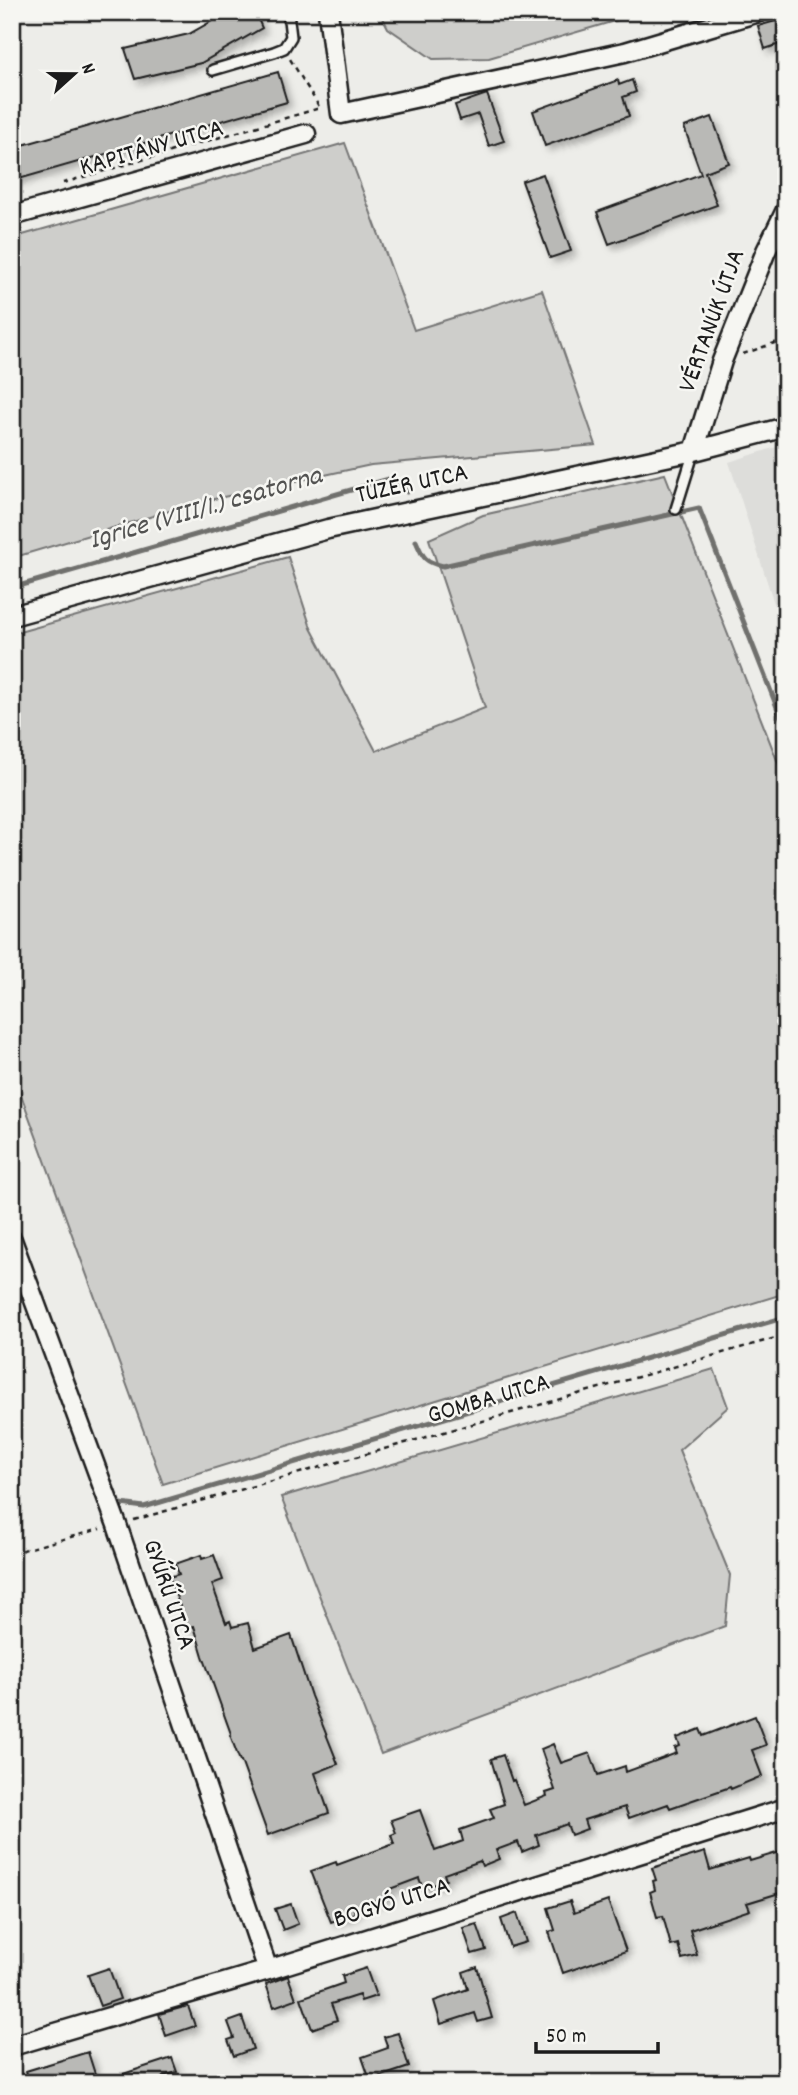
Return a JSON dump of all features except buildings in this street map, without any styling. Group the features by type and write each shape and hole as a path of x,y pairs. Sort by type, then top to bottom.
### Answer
{"street":[{"path":"328,12 341,114 625,52 759,12"},
{"name":"KAPITÁNY UTCA","path":"12,216 306,134"},
{"name":"VÉRTANÚK ÚTJA","path":"694,451 722,361 766,251 786,210"},
{"name":"TÜZÉR UTCA","path":"12,616 328,529 694,451 786,427"},
{"name":"GYŰRŰ UTCA","path":"12,1240 117,1525 268,1970"},
{"name":"BOGYÓ UTCA","path":"12,2046 268,1970 786,1808"}],"lane":[{"path":"213,70 284,48 291,37 288,12"},
{"path":"676,509 694,451"}],"path":[{"path":"52,186 320,108 284,48"},
{"path":"722,361 786,339"},
{"name":"GOMBA UTCA","path":"201,1500 786,1335"}],"shaded area":[{"path":"380,12 645,12 489,58 433,59 388,28"},
{"path":"345,143 414,330 542,290 596,445 371,465 200,502 12,558 12,238"},
{"path":"786,444 786,641 729,462"},
{"path":"665,474 786,783 786,1293 163,1484 12,1070 12,634 288,557 311,628 376,751 485,708 429,539 483,515"},
{"path":"714,1369 728,1407 679,1450 730,1575 725,1626 381,1754 281,1497"}],"waterway":[{"name":"Igrice (VIII/1.) csatorna","path":"12,588 389,479 399,483 407,492"},
{"name":"Igrice (VIII/1.) csatorna","path":"416,541 425,558 443,566 699,508 786,730"},
{"path":"121,1504 144,1507 786,1317"}]}
